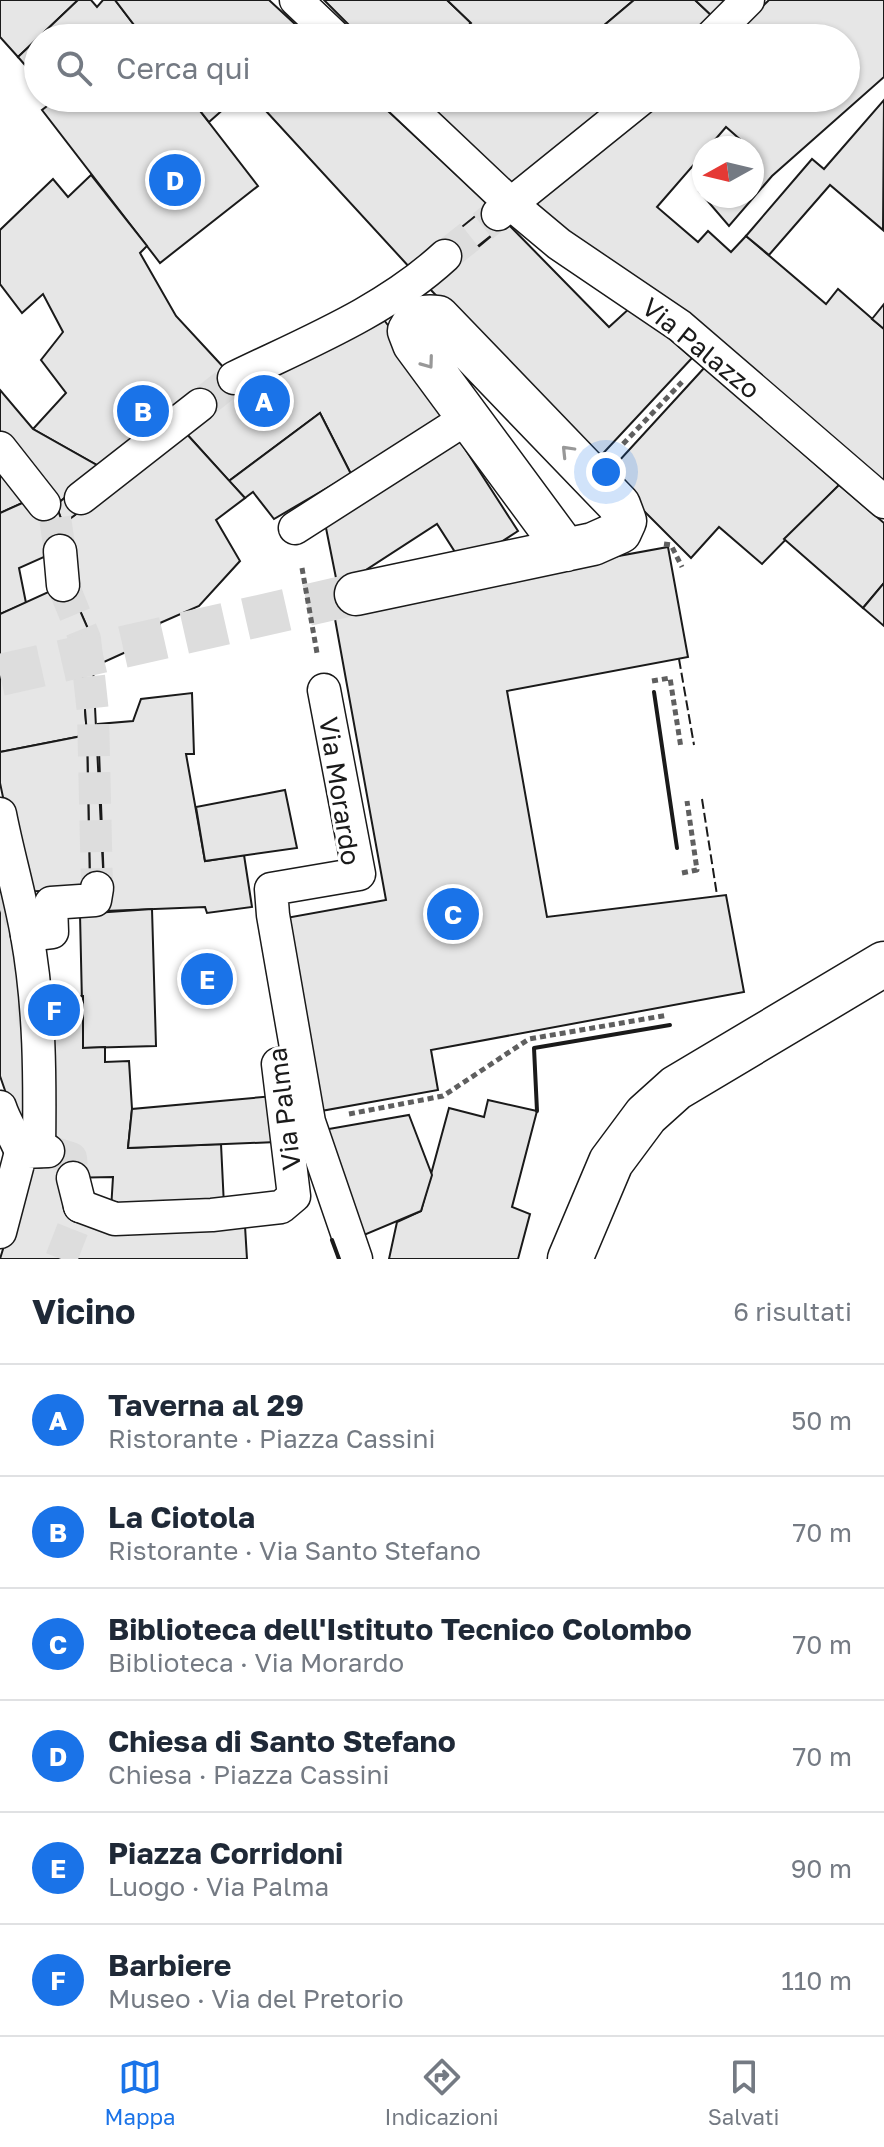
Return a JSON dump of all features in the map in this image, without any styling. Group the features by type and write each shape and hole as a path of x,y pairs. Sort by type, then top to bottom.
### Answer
{"main road":[{"path":"570,1259 611,1162 646,1115 676,1088 702,1071 884,964"}],"street":[{"path":"296,0 321,24"},
{"path":"724,24 748,0"},
{"name":"Via Palazzo","path":"412,112 504,209 680,326 884,502"},
{"path":"504,209 625,112"},
{"path":"234,378 378,308 445,256"},
{"path":"356,594 566,550 593,544 620,532 625,521 619,505 438,317 425,315 414,321 409,331 414,344 566,550"},
{"path":"81,498 200,405"},
{"path":"295,528 453,427"},
{"path":"0,448 44,504"},
{"path":"60,551 63,585"},
{"name":"Via Morardo","path":"324,690 359,874 271,889 309,1122 356,1259"},
{"path":"0,814 16,901 27,935 41,1047 36,1151 8,1188 0,1232"},
{"path":"27,935 52,932 51,903 95,900 97,888"},
{"name":"Via Palma","path":"77,1201 115,1219 212,1215 281,1207 294,1196 266,953 278,940"},
{"path":"0,1107 14,1135 36,1151"}],"path":[{"path":"623,444 710,352"},
{"name":"Via Morardo","path":"295,528 324,690"},
{"path":"671,545 682,567"},
{"path":"652,681 670,678 681,748"},
{"path":"682,873 697,870 687,801"},
{"path":"309,1122 443,1096 529,1039 668,1015"}],"building":[{"path":"0,0 78,0 53,24 24,24 24,51 18,57 0,37"},
{"path":"78,0 91,0 97,7 103,0 115,0 133,24 53,24"},
{"path":"115,0 269,0 295,24 133,24"},
{"path":"324,0 447,0 471,23 470,24 348,24"},
{"path":"447,0 634,0 606,24 471,23"},
{"path":"634,0 695,0 712,16 704,24 606,24"},
{"path":"695,0 728,0 712,16"},
{"path":"769,0 884,0 884,77 860,98 860,24 744,24"},
{"path":"884,100 883,230 830,185 769,255 746,236 812,159 824,169"},
{"path":"44,112 201,112 258,186 160,263"},
{"path":"201,112 220,112 209,122"},
{"path":"267,112 389,112 489,205 412,270"},
{"path":"435,112 606,112 511,188"},
{"path":"645,112 844,112 764,185 764,136 736,136 726,127 718,136 692,136 692,167 657,207 698,242 708,231 731,252 746,236 826,304 838,289 884,329 884,485 528,205"},
{"path":"91,175 147,246 140,253 176,316 226,370 102,468 33,429 66,393 41,360 63,332 43,294 22,313 0,284 0,230 53,179 68,197"},
{"path":"489,205 507,223 454,265 437,247"},
{"path":"714,208 744,208 729,226"},
{"path":"507,223 609,327 632,306 692,358 595,462 429,288"},
{"path":"884,304 884,329 872,319"},
{"path":"384,320 456,414 351,474 320,413 229,481 184,431 241,387"},
{"path":"705,367 839,485 762,564 719,527 691,558 607,474"},
{"path":"226,370 241,387 207,413 194,397"},
{"path":"0,390 33,429 102,468 56,505 0,435"},
{"path":"320,413 351,474 274,519 253,492 245,498 229,481"},
{"path":"184,431 245,498 216,520 240,561 199,606 160,623 159,637 93,667 92,638 74,598 82,594 65,549 63,524"},
{"path":"458,438 518,531 464,566 437,524 338,588 325,523"},
{"path":"0,460 29,500 0,513"},
{"path":"839,485 884,523 884,583 863,608 784,539"},
{"path":"75,489 87,506 63,524 56,505"},
{"path":"29,500 48,525 53,553 19,568 26,603 0,614 0,513"},
{"path":"56,505 63,524 65,549 53,553 48,525 39,513"},
{"path":"668,547 688,657 507,691 547,917 726,895 744,992 431,1050 438,1090 321,1111 286,918 386,900 333,608"},
{"path":"68,583 92,638 93,667 82,671 87,735 0,752 0,614"},
{"path":"884,583 884,626 863,608"},
{"path":"93,667 104,887 90,888 87,735 82,671"},
{"path":"192,693 194,754 186,754 205,861 244,855 252,907 207,913 205,907 105,911 98,724 133,721 141,699"},
{"path":"87,735 90,888 23,892 0,783 0,752"},
{"path":"285,790 297,848 205,861 196,807"},
{"path":"0,848 18,936 32,1131 17,1125 0,1076"},
{"path":"152,909 156,1046 83,1048 80,914"},
{"path":"83,996 83,1048 105,1047 105,1062 129,1061 132,1109 128,1148 221,1144 224,1206 111,1210 113,1177 64,1178 63,1160 48,1159 45,1000"},
{"path":"274,1096 276,1142 128,1148 132,1109"},
{"path":"488,1100 537,1111 512,1207 530,1214 518,1259 389,1259 397,1222 421,1211 449,1108 484,1117"},
{"path":"409,1115 432,1175 421,1211 364,1235 323,1130"},
{"path":"30,1160 63,1160 68,1215 245,1226 247,1259 0,1259"}],"tunnel":[{"path":"445,256 498,214"},
{"path":"200,405 234,378"},
{"path":"55,518 60,551"},
{"path":"63,585 85,639 93,713 97,888"},
{"path":"0,675 356,594"},
{"path":"0,910 12,906"},
{"path":"48,1151 71,1158 73,1178"},
{"path":"61,1259 77,1218"}],"fence":[{"path":"679,659 694,745"},
{"path":"702,799 717,895"}],"wall":[{"path":"654,692 677,848"},
{"path":"537,1111 534,1048 670,1025"},
{"path":"332,1240 339,1259"}],"place":[{"name":"Chiesa di Santo Stefano","path":"175,180"},
{"name":"Taverna al 29","path":"264,401"},
{"name":"La Ciotola","path":"143,411"},
{"name":"Biblioteca dell'Istituto Tecnico Colombo","path":"453,914"},
{"name":"Piazza Corridoni","path":"207,979"},
{"name":"Barbiere","path":"54,1010"}]}
